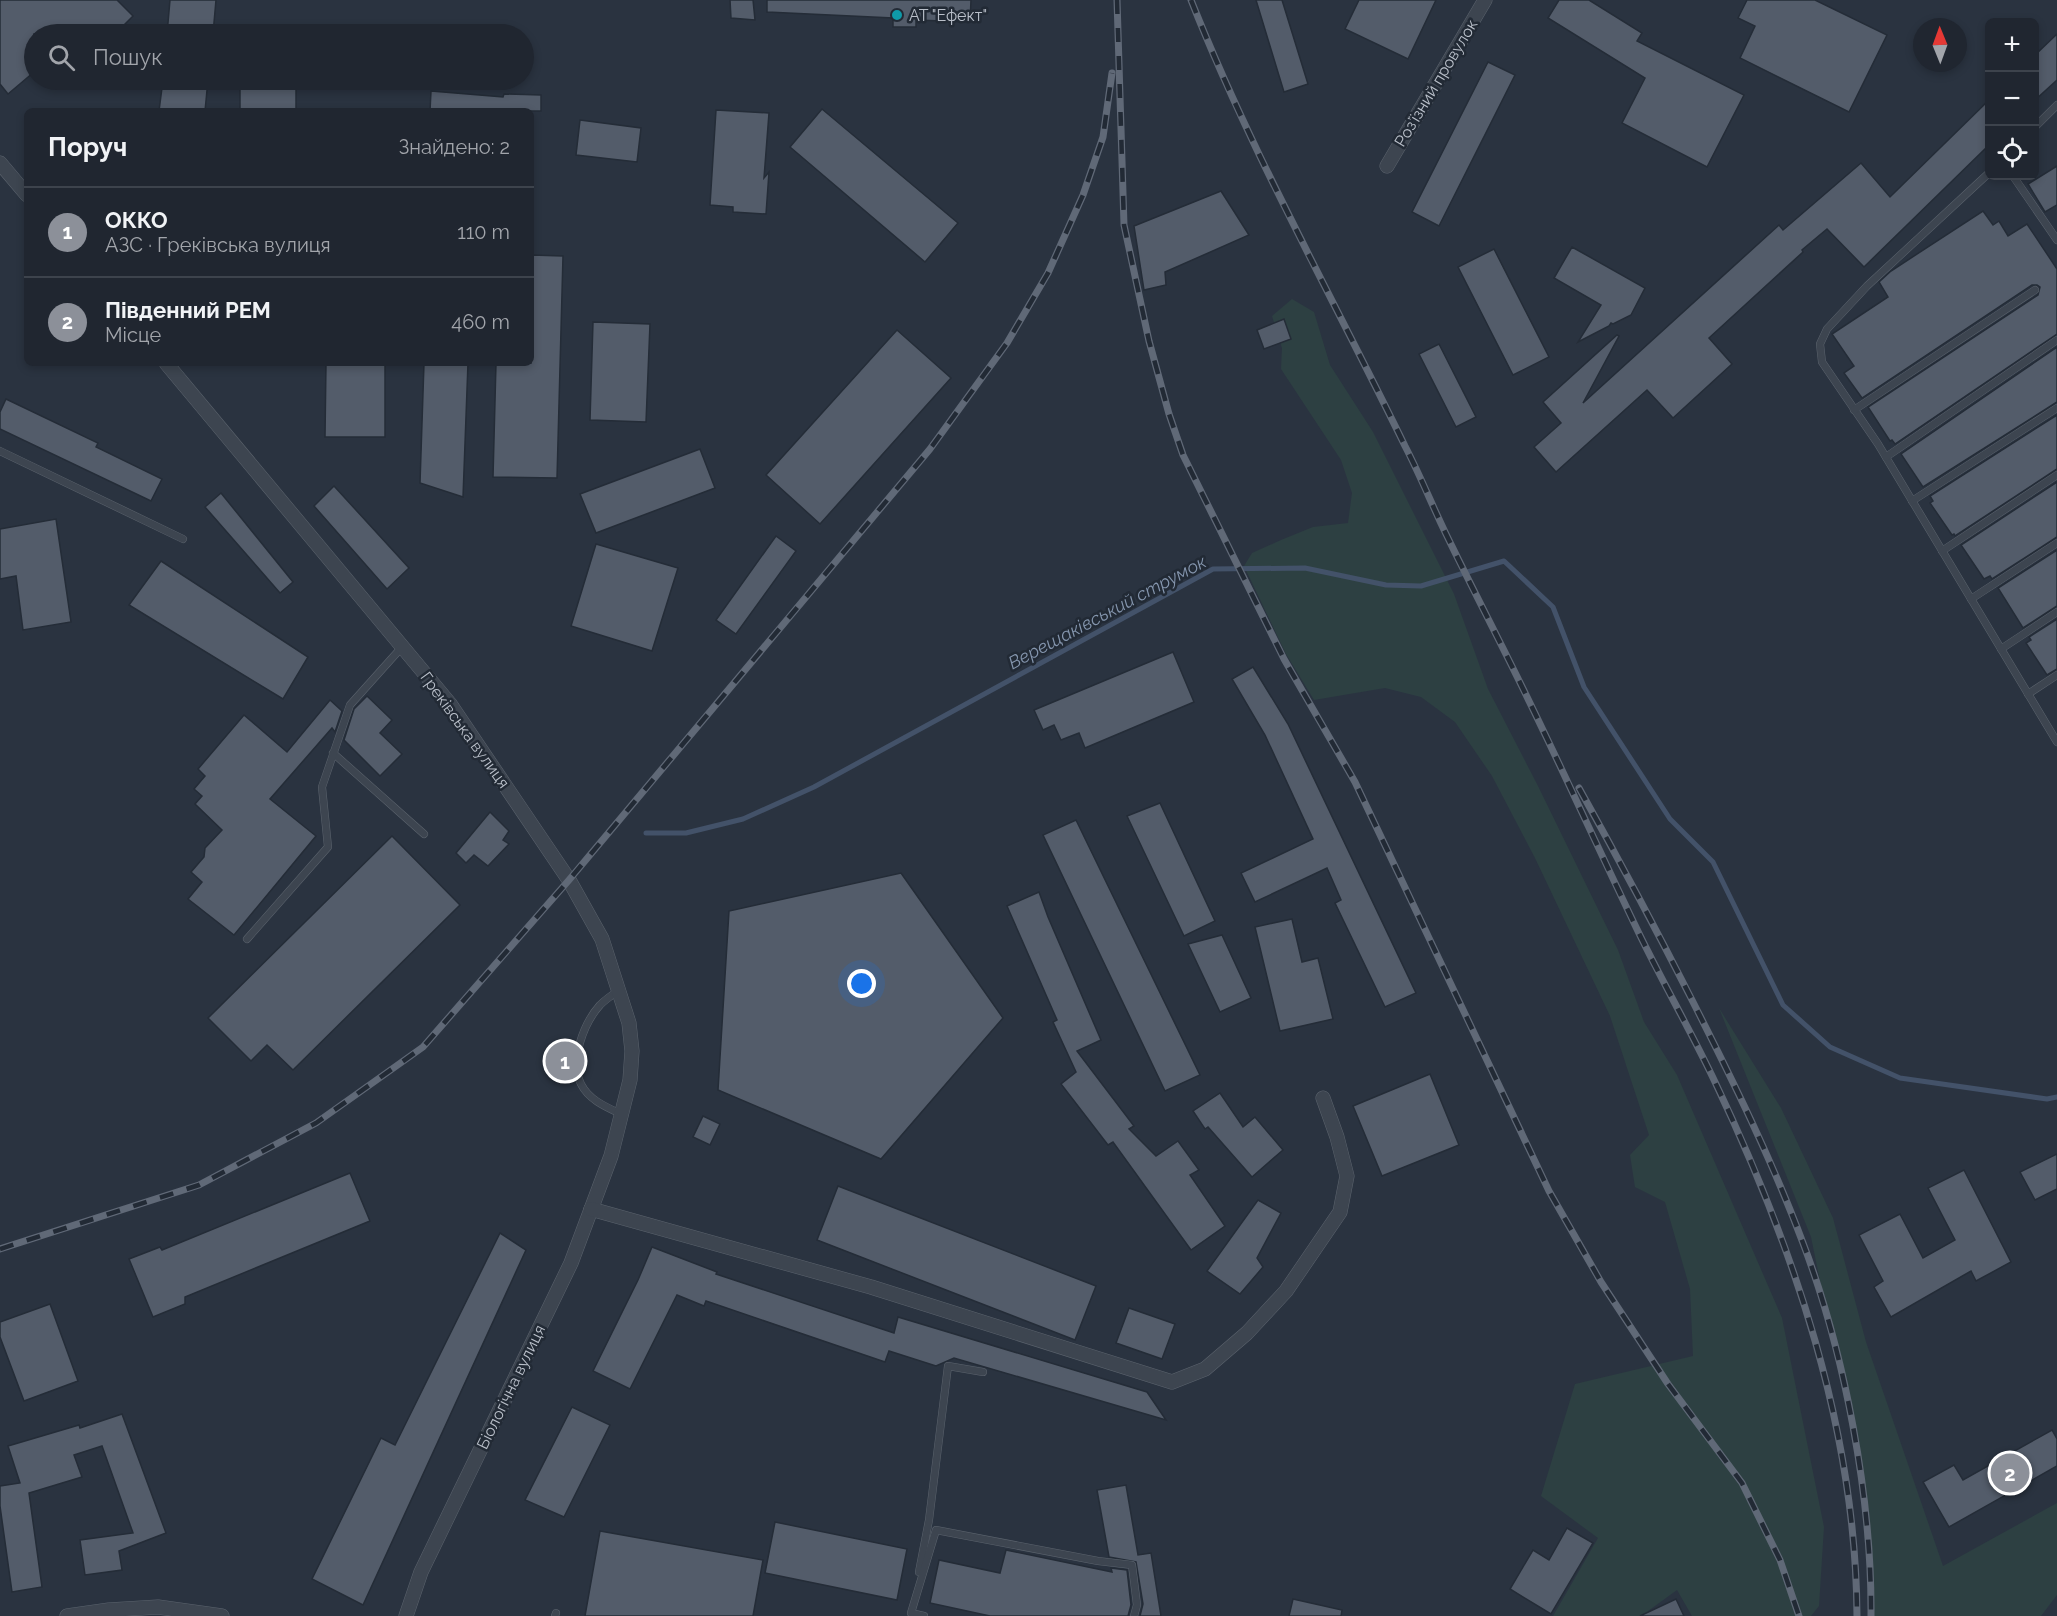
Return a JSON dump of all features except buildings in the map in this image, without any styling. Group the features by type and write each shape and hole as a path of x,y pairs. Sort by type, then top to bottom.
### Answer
{"street":[{"name":"Роз’їзний провулок","path":"1388,166 1485,0"},
{"path":"0,163 24,191"},
{"name":"Греківська вулиця","path":"168,366 450,704 569,880 602,939 629,1023 632,1051 630,1080 611,1156"},
{"path":"591,1209 871,1287 1172,1382 1205,1369 1247,1333 1286,1291 1340,1212 1347,1176 1337,1137 1323,1098"},
{"name":"Біологічна вулиця","path":"406,1616 421,1572 571,1263 611,1156"},
{"path":"67,1616 109,1610 158,1607 222,1616"}],"lane":[{"path":"2036,126 2057,105"},
{"path":"1985,176 1868,286 1827,329 1820,344 1822,362 1886,457 2057,741"},
{"path":"2016,180 2057,240"},
{"path":"1854,410 2035,291"},
{"path":"1886,457 2057,340"},
{"path":"1912,501 2057,408"},
{"path":"0,451 183,539"},
{"path":"1942,551 2057,475"},
{"path":"1971,599 2057,543"},
{"path":"2001,649 2057,612"},
{"path":"247,939 328,846 322,787 350,705 402,647"},
{"path":"2028,694 2057,675"},
{"path":"333,753 424,834"},
{"path":"618,991 600,1004 587,1023 581,1040 577,1067 580,1083 586,1092 596,1101 621,1114"},
{"path":"911,1615 929,1520 948,1366 983,1372"},
{"path":"911,1615 936,1530 1098,1561 1132,1565 1137,1605 1134,1616"},
{"path":"911,1615 924,1616"}],"shaded area":[{"path":"1292,299 1314,312 1330,365 1373,432 1454,594 1488,689 1618,950 1644,1022 1677,1075 1782,1318 1824,1527 1819,1606 1811,1616 1692,1616 1677,1590 1648,1611 1649,1616 1553,1616 1598,1538 1541,1496 1575,1384 1693,1356 1690,1289 1665,1202 1635,1187 1630,1155 1649,1135 1610,1016 1535,858 1492,776 1455,722 1421,697 1385,688 1314,700 1286,654 1244,566 1252,553 1281,540 1313,527 1348,523 1352,493 1341,460 1281,369 1282,348 1272,316"},
{"path":"1719,1008 1781,1108 1833,1218 1866,1342 1943,1566 2057,1503 2057,1595 2041,1616 1871,1616 1859,1471 1811,1237"}],"waterway":[{"name":"Верещаківський струмок","path":"646,833 686,833 743,819 814,787 1213,569 1305,568 1386,585 1421,586 1504,561 1553,607 1584,687 1670,819 1713,862 1783,1005 1830,1047 1900,1078 2047,1099 2057,1097"}],"railway":[{"path":"1117,0 1124,225 1149,341 1183,455 1284,659 1355,782 1549,1191 1601,1282 1668,1384 1742,1483 1780,1560 1799,1616"},
{"path":"1191,0 1267,170 1410,457 1744,1145 1794,1275 1815,1342 1832,1409 1846,1477 1854,1546 1857,1616"},
{"path":"0,1249 199,1185 316,1123 423,1047 569,880 930,449 1007,343 1048,273 1083,195 1103,137 1112,73"},
{"path":"1579,788 1651,920 1722,1060 1765,1150 1803,1243 1831,1332 1853,1427 1867,1524 1871,1616"}],"place":[{"name":"АТ \"Ефект\"","path":"897,15"},
{"name":"ОККО","path":"565,1061"},
{"name":"Південний РЕМ","path":"2010,1473"}]}
